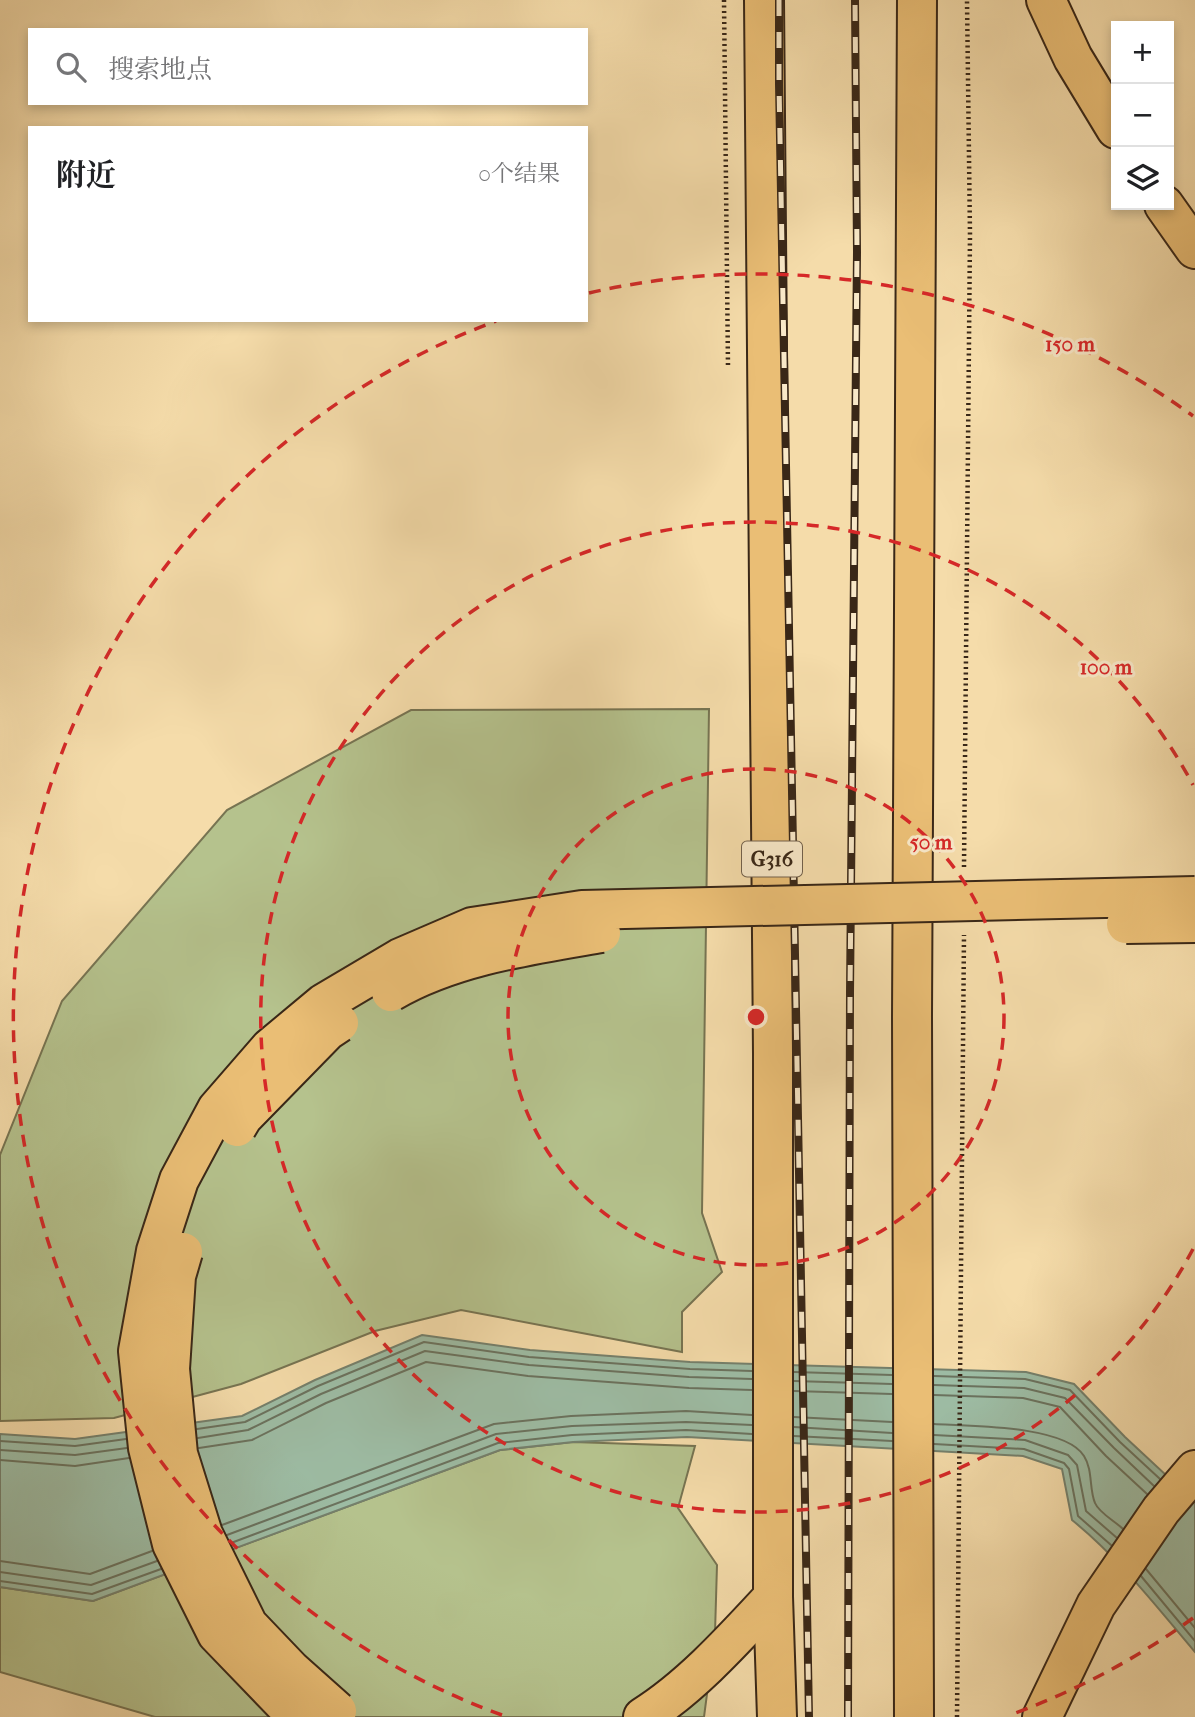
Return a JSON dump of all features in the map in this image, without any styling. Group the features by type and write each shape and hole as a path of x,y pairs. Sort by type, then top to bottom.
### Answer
{"highway":[{"name":"G316","path":"764,0 773,1053 773,1597 777,1717"},
{"path":"914,1717 912,1017 917,0"},
{"path":"1046,0 1073,58 1111,121"},
{"path":"1168,210 1195,248"},
{"path":"297,1717 217,1634 172,1544 148,1448 138,1351 156,1251 178,1180 217,1109 270,1048 324,1003 400,958 471,927 582,910 1195,895"},
{"path":"344,1714 291,1670 248,1625 203,1534 178,1454 170,1369 176,1276 198,1196 243,1117 327,1031 414,978 507,950 607,932 1195,923"},
{"path":"1042,1717 1096,1605 1161,1510 1195,1470"},
{"path":"643,1717 657,1709 724,1649 773,1597"}],"path":[{"path":"964,878 970,235 967,0"},
{"path":"957,1717 964,934"}],"shaded area":[{"path":"709,709 702,1213 722,1272 682,1312 682,1352 461,1310 375,1331 241,1384 114,1418 0,1421 0,1155 62,1001 227,810 411,710"},
{"path":"573,1442 695,1446 678,1508 717,1565 715,1633 704,1717 155,1717 0,1672 0,1587 93,1601 500,1450"}],"water":[{"path":"422,1335 530,1350 690,1362 1026,1372 1074,1384 1125,1437 1195,1502 1195,1652 1121,1566 1072,1520 1062,1469 1023,1456 687,1437 573,1442 500,1450 93,1601 0,1587 0,1434 75,1439 242,1416 315,1380"}],"railway":[{"path":"779,0 809,1717"},
{"path":"848,1717 850,993 857,252 855,0"}]}
